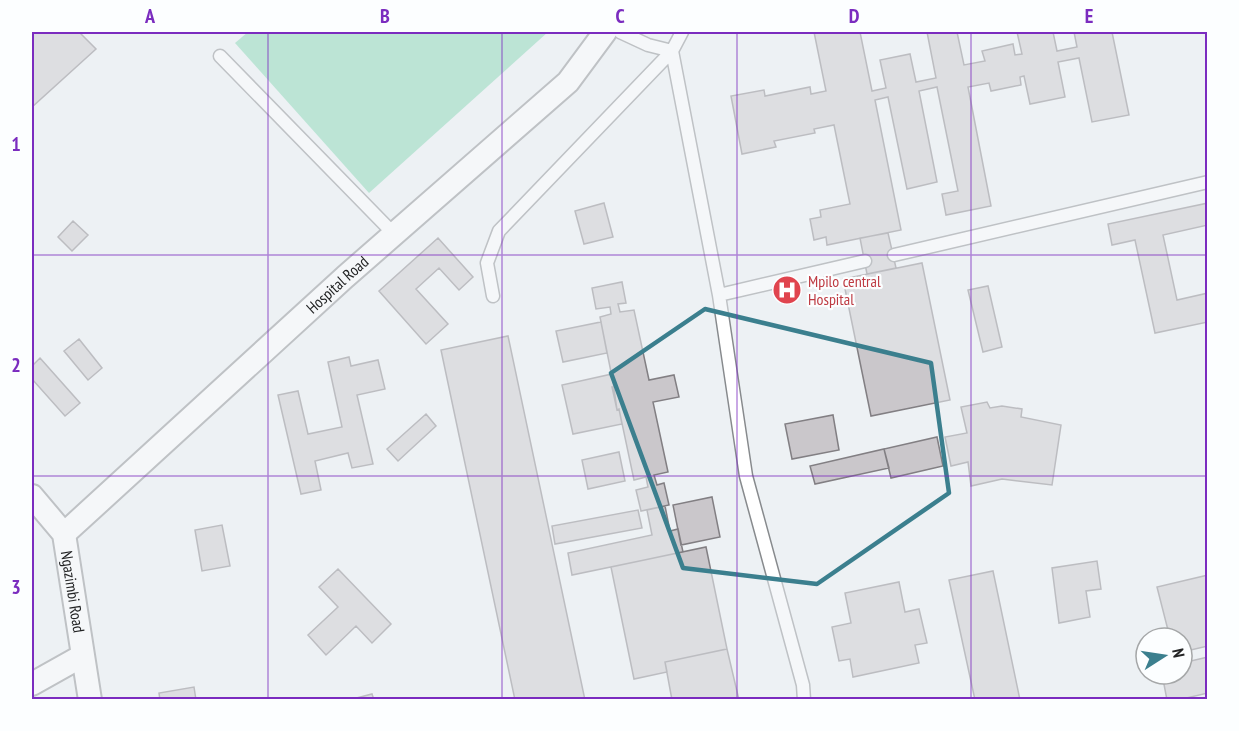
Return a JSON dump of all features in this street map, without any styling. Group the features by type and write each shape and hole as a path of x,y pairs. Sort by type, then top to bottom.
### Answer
{"street":[{"name":"Hospital Road","path":"64,534 394,234 568,82 605,32"},
{"name":"Ngazimbi Road","path":"32,496 64,534 90,699"},
{"path":"32,684 82,656"}],"lane":[{"path":"620,32 648,45 672,51"},
{"path":"493,296 487,263 499,231 672,51 682,32"},
{"path":"672,51 719,295 746,476 803,686 804,699"},
{"path":"220,56 394,234"},
{"path":"894,255 1208,182"},
{"path":"719,295 865,261"}],"highlighted area":[{"path":"705,309 931,363 949,493 817,584 683,568 611,373"}],"green space":[{"path":"248,32 548,32 369,193 235,43"}],"building":[{"path":"32,32 79,32 96,49 32,107"},
{"path":"814,32 860,32 872,91 886,88 880,60 910,54 916,82 936,78 927,32 957,32 964,65 985,61 982,51 1013,44 1015,55 1022,54 1017,32 1053,32 1057,51 1077,47 1074,32 1112,32 1129,115 1092,122 1079,58 1058,62 1065,97 1030,104 1024,76 1020,77 1021,85 991,91 989,83 968,87 991,206 946,215 942,194 958,191 937,87 919,91 937,182 907,189 888,97 875,100 901,230 827,245 826,237 814,240 810,219 821,217 820,210 850,204 834,125 814,129 815,133 774,141 776,147 742,154 731,96 764,90 765,96 810,87 811,94 826,91"},
{"path":"604,203 613,237 584,244 575,211"},
{"path":"1208,203 1208,225 1163,235 1177,300 1208,293 1208,322 1155,333 1135,240 1112,245 1108,224"},
{"path":"73,221 88,235 72,251 58,237"},
{"path":"888,233 896,268 867,274 860,238"},
{"path":"438,238 473,277 459,290 439,268 416,289 448,324 426,344 379,291"},
{"path":"922,263 950,400 871,416 843,279"},
{"path":"622,282 626,303 618,304 620,312 634,310 649,380 674,375 679,397 653,402 668,472 654,475 657,485 664,483 669,505 641,511 636,490 648,487 646,477 634,480 612,387 614,387 600,317 611,314 610,307 596,309 592,288"},
{"path":"988,286 1002,347 983,352 968,290"},
{"path":"601,322 607,353 563,362 556,331"},
{"path":"508,336 585,700 515,700 441,350"},
{"path":"79,339 102,368 88,380 64,351"},
{"path":"349,357 351,366 378,360 385,389 357,395 373,464 352,468 348,453 315,461 321,490 301,494 278,395 298,391 308,434 342,427 328,362"},
{"path":"40,358 80,403 65,416 32,379 32,366"},
{"path":"612,374 617,410 619,409 622,424 573,434 562,385"},
{"path":"987,402 990,408 1002,406 1022,409 1021,417 1061,425 1052,485 1002,479 971,486 968,462 951,466 945,437 967,433 961,407"},
{"path":"426,414 436,426 398,461 387,449"},
{"path":"833,415 839,450 792,459 785,424"},
{"path":"937,437 943,466 891,478 884,449"},
{"path":"884,449 889,468 815,484 810,466"},
{"path":"619,452 625,481 588,489 582,460"},
{"path":"712,497 720,537 681,545 673,505"},
{"path":"665,506 670,531 678,529 683,552 572,575 568,553 652,535 647,510"},
{"path":"638,510 642,528 555,544 552,526"},
{"path":"222,525 230,566 202,571 195,530"},
{"path":"706,547 727,649 665,662 667,672 634,679 611,567"},
{"path":"1097,561 1101,589 1086,591 1090,617 1059,623 1052,568"},
{"path":"338,569 391,624 372,643 356,626 326,655 308,635 338,607 319,587"},
{"path":"993,571 1020,700 975,700 949,580"},
{"path":"1208,575 1208,646 1194,649 1194,626 1167,626 1157,587"},
{"path":"899,582 905,612 919,609 927,643 915,645 919,663 853,677 850,659 839,661 832,627 851,623 845,593"},
{"path":"727,649 739,700 672,700 665,662"},
{"path":"1208,657 1208,693 1178,700 1167,700 1164,686 1194,686 1194,660"},
{"path":"194,687 196,700 160,700 159,693"},
{"path":"372,694 374,700 349,700"}],"place":[{"name":"Mpilo central Hospital","path":"787,290"}]}
